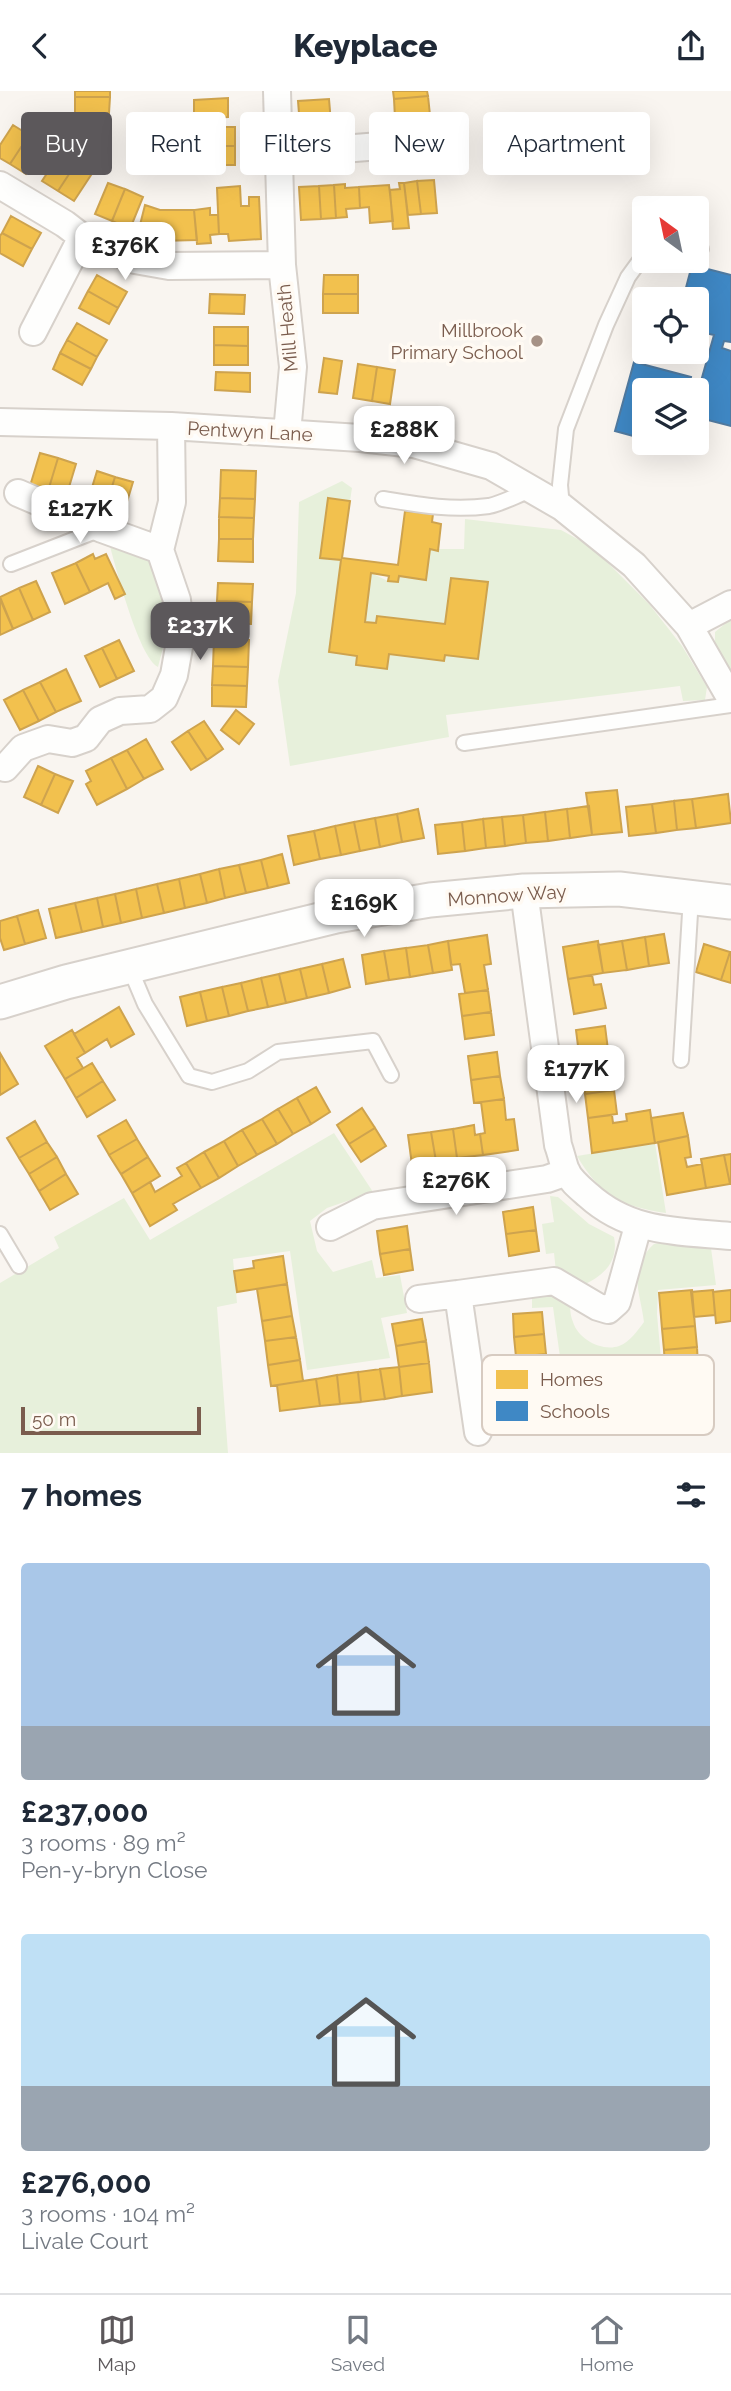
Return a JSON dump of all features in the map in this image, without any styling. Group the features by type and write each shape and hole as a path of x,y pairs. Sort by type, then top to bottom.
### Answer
{"street":[{"name":"Mill Heath","path":"276,91 277,112"},
{"name":"Mill Heath","path":"280,175 282,265 293,367 287,433"},
{"name":"Mill Heath","path":"0,185 82,237 135,260 169,266 282,265"},
{"path":"33,332 82,237"},
{"name":"Pentwyn Lane","path":"0,422 171,426 414,444 491,466 562,507 634,565 689,626 731,699"},
{"path":"5,768 23,748 48,739 72,743 86,737 100,720 120,711 150,709 164,698 174,675 181,636 177,600 160,550 172,502 171,426"},
{"path":"18,493 102,529 160,550"},
{"path":"689,626 731,604"},
{"name":"Monnow Way","path":"0,1002 47,986 335,916 430,900 524,891 619,889 731,902"},
{"path":"524,891 558,1145 567,1172 600,1206 638,1226 731,1236"},
{"path":"330,1227 372,1206 547,1179 567,1172"},
{"path":"419,1300 554,1281 608,1310 617,1303 638,1226"},
{"path":"458,1294 478,1432"}],"lane":[{"path":"562,507 560,485 566,429 606,325 632,272"},
{"path":"383,499 440,509 491,505 531,490"},
{"path":"11,564 102,529"},
{"path":"464,743 731,705"},
{"path":"681,1060 691,896"},
{"path":"129,966 145,1004 189,1076 212,1082 248,1071 278,1052 373,1041 391,1075"},
{"path":"0,1234 19,1266"}],"green space":[{"path":"342,481 352,488 350,501 328,498 320,557 341,560 329,652 357,656 356,665 387,669 389,654 443,661 451,578 445,624 376,623 365,622 371,573 388,581 399,576 426,579 430,549 464,549 465,519 561,530 592,547 649,604 682,646 707,687 705,700 683,701 680,686 446,715 449,737 290,766 278,681 296,593 299,502"},
{"path":"108,539 142,554 153,564 167,603 165,640 158,667 150,659 135,628"},
{"path":"731,619 731,672 715,647 715,632"},
{"path":"334,1133 373,1192 327,1208 310,1221 317,1251 333,1272 372,1260 376,1278 400,1275 407,1313 381,1318 390,1358 307,1370 290,1251 233,1259 237,1303 217,1307 228,1453 0,1453 0,1283 59,1248 54,1237 124,1198 150,1240"},
{"path":"655,1143 666,1213 636,1207 613,1197 595,1181 577,1156"},
{"path":"550,1196 558,1197 589,1224 614,1237 612,1261 597,1277 583,1285 556,1272 554,1253 546,1254 542,1224 554,1222"},
{"path":"666,1242 711,1248 716,1285 658,1290 661,1355 560,1355 553,1307 532,1308 532,1298 559,1294 570,1299 572,1319 585,1339 598,1346 619,1346 630,1339 644,1322 638,1290 638,1271 640,1262 654,1244"}],"building: Homes":[{"path":"75,91 110,91 110,97 75,97"},
{"path":"393,91 427,91 428,96 394,99"},
{"path":"428,96 430,112 395,112 394,99"},
{"path":"75,97 110,97 109,112 75,112"},
{"path":"228,98 228,117 226,112 194,112 194,100"},
{"path":"329,99 330,112 299,112 298,101"},
{"path":"13,125 21,130 21,147 10,164 0,158 0,145"},
{"path":"226,127 235,127 235,146 226,146"},
{"path":"226,146 235,146 235,165 226,165"},
{"path":"21,147 21,171 10,164"},
{"path":"46,175 68,175 58,191 42,181"},
{"path":"68,175 91,175 74,201 58,191"},
{"path":"434,180 437,213 421,214 417,181"},
{"path":"417,181 421,214 408,215 404,183"},
{"path":"108,183 125,189 112,221 95,214"},
{"path":"399,183 404,183 409,228 393,229 390,190 400,189"},
{"path":"345,184 345,188 359,187 360,208 346,209 347,217 336,218 334,185"},
{"path":"334,185 336,218 321,219 319,186"},
{"path":"389,185 393,221 370,223 369,207 360,208 359,187"},
{"path":"240,186 241,206 249,206 249,197 259,197 261,239 229,241 228,234 219,234 217,188"},
{"path":"319,186 321,219 301,220 299,187"},
{"path":"125,189 143,197 130,229 112,221"},
{"path":"145,205 160,210 194,210 197,240 158,241 156,226 140,225"},
{"path":"210,208 210,215 218,215 219,234 210,235 211,243 197,244 194,210"},
{"path":"11,216 41,233 32,249 2,233"},
{"path":"2,233 32,249 23,266 0,253"},
{"path":"97,275 127,292 118,308 88,291"},
{"path":"324,275 358,275 358,294 323,294"},
{"path":"88,291 118,308 109,324 79,308"},
{"path":"210,294 245,295 244,314 209,313"},
{"path":"323,294 358,294 358,313 323,313"},
{"path":"77,323 107,340 97,357 67,340"},
{"path":"214,327 248,327 248,346 214,345"},
{"path":"67,340 97,357 91,369 60,353"},
{"path":"214,345 248,346 248,365 214,365"},
{"path":"60,353 91,369 82,385 53,369"},
{"path":"324,358 342,361 337,394 319,392"},
{"path":"358,364 377,367 372,401 353,398"},
{"path":"377,367 395,370 390,404 372,401"},
{"path":"216,372 250,373 250,392 215,390"},
{"path":"40,453 58,458 48,491 30,486"},
{"path":"58,458 76,464 66,497 48,491"},
{"path":"221,470 256,471 255,499 220,498"},
{"path":"97,471 115,477 105,509 87,504"},
{"path":"115,477 133,482 123,515 105,509"},
{"path":"220,498 255,499 254,518 219,517"},
{"path":"328,498 350,501 342,558 398,565 405,511 433,514 432,522 441,524 438,551 430,549 426,580 399,576 398,582 388,581 389,576 371,573 365,622 376,623 377,616 445,624 451,578 488,582 478,659 445,655 444,661 389,654 387,669 356,665 357,656 329,652 341,560 320,558"},
{"path":"219,517 254,518 253,539 219,539"},
{"path":"219,539 253,539 253,562 218,561"},
{"path":"93,554 95,559 106,554 125,594 115,599 108,583 90,592 76,563"},
{"path":"76,563 90,592 65,604 52,573"},
{"path":"36,581 50,612 33,620 19,588"},
{"path":"218,583 253,584 252,602 217,601"},
{"path":"19,588 33,620 13,629 0,597"},
{"path":"0,599 13,629 0,635"},
{"path":"217,601 252,602 251,624 217,623"},
{"path":"214,638 249,640 248,667 213,666"},
{"path":"119,640 134,671 117,679 102,648"},
{"path":"102,648 117,679 100,687 85,656"},
{"path":"213,666 248,667 247,686 212,685"},
{"path":"66,669 81,701 56,712 40,682"},
{"path":"40,682 56,712 39,721 23,690"},
{"path":"212,685 247,686 246,707 212,706"},
{"path":"23,690 39,721 20,730 4,700"},
{"path":"236,710 254,724 239,744 221,730"},
{"path":"204,721 223,749 207,760 188,731"},
{"path":"188,731 207,760 191,770 172,742"},
{"path":"146,739 163,769 144,779 127,750"},
{"path":"127,750 144,779 127,789 111,758"},
{"path":"111,758 127,789 97,805 86,784 91,781 86,771"},
{"path":"38,766 55,774 41,805 24,797"},
{"path":"55,774 73,781 58,813 41,805"},
{"path":"617,790 622,832 592,835 586,793"},
{"path":"728,794 731,823 696,828 692,799"},
{"path":"692,799 696,828 677,830 674,801"},
{"path":"674,801 677,830 656,833 652,804"},
{"path":"652,804 656,833 629,836 626,807"},
{"path":"589,806 592,835 570,838 567,809"},
{"path":"418,809 424,838 402,842 397,814"},
{"path":"567,809 570,838 548,841 545,812"},
{"path":"545,812 548,841 526,843 523,815"},
{"path":"397,814 402,842 380,847 375,818"},
{"path":"523,815 526,843 505,846 502,817"},
{"path":"502,817 505,846 486,848 483,819"},
{"path":"375,818 380,847 360,851 354,822"},
{"path":"483,819 486,848 465,851 462,822"},
{"path":"354,822 360,851 341,855 335,826"},
{"path":"462,822 465,851 438,854 435,825"},
{"path":"335,826 341,855 320,859 314,831"},
{"path":"314,831 320,859 294,865 288,836"},
{"path":"282,854 289,883 268,888 261,860"},
{"path":"261,860 268,888 246,893 239,865"},
{"path":"239,865 246,893 225,898 219,869"},
{"path":"219,869 225,898 207,903 200,874"},
{"path":"200,874 207,903 185,908 179,879"},
{"path":"179,879 185,908 164,913 157,884"},
{"path":"157,884 164,913 142,918 136,889"},
{"path":"136,889 142,918 121,923 115,894"},
{"path":"115,894 121,923 103,927 97,898"},
{"path":"97,898 103,927 82,932 75,903"},
{"path":"75,903 82,932 56,938 49,909"},
{"path":"38,910 46,938 25,944 17,916"},
{"path":"17,916 25,944 4,950 0,938 0,921"},
{"path":"664,934 669,963 649,966 645,937"},
{"path":"487,935 491,964 484,965 488,990 465,993 460,964 451,965 448,941"},
{"path":"645,937 649,966 627,970 622,941"},
{"path":"448,941 452,970 433,973 428,945"},
{"path":"598,941 603,973 568,979 563,947"},
{"path":"622,941 627,970 603,973 598,945"},
{"path":"704,944 730,952 721,980 696,972"},
{"path":"428,945 433,973 410,977 406,948"},
{"path":"406,948 410,977 389,980 384,951"},
{"path":"384,951 389,980 366,984 362,955"},
{"path":"731,952 731,983 721,980"},
{"path":"343,959 350,987 329,993 322,964"},
{"path":"322,964 329,993 307,998 300,969"},
{"path":"300,969 307,998 286,1003 279,974"},
{"path":"279,974 286,1003 268,1007 261,978"},
{"path":"592,975 594,985 601,984 606,1008 574,1014 568,979"},
{"path":"261,978 268,1007 248,1011 241,983"},
{"path":"241,983 248,1011 229,1016 222,987"},
{"path":"222,987 229,1016 207,1021 200,992"},
{"path":"488,990 491,1012 462,1016 459,994"},
{"path":"200,992 207,1021 187,1026 180,997"},
{"path":"119,1007 134,1034 111,1047 107,1039 85,1053 74,1034"},
{"path":"491,1012 494,1035 465,1039 462,1016"},
{"path":"605,1026 608,1050 579,1054 576,1030"},
{"path":"72,1030 85,1053 77,1058 83,1068 65,1079 45,1046"},
{"path":"608,1050 611,1068 582,1073 579,1054"},
{"path":"497,1052 500,1076 471,1080 468,1056"},
{"path":"0,1053 18,1084 0,1095"},
{"path":"92,1063 103,1081 76,1098 65,1079"},
{"path":"611,1068 614,1090 585,1094 582,1073"},
{"path":"500,1076 504,1099 474,1103 471,1080"},
{"path":"103,1081 115,1100 87,1117 76,1098"},
{"path":"316,1087 330,1112 311,1124 297,1098"},
{"path":"614,1090 617,1114 588,1118 585,1094"},
{"path":"297,1098 311,1124 293,1134 278,1109"},
{"path":"504,1099 506,1120 514,1119 518,1150 483,1155 480,1134 485,1133 481,1102"},
{"path":"362,1108 375,1128 349,1144 337,1125"},
{"path":"278,1109 293,1134 277,1144 262,1119"},
{"path":"650,1110 655,1143 592,1153 588,1118 612,1115 613,1123 627,1121 626,1114"},
{"path":"683,1113 688,1136 655,1143 651,1118"},
{"path":"262,1119 277,1144 257,1155 242,1130"},
{"path":"126,1120 137,1139 109,1155 98,1136"},
{"path":"35,1121 47,1142 19,1158 7,1138"},
{"path":"474,1125 475,1135 480,1134 483,1155 457,1158 453,1129"},
{"path":"375,1128 386,1146 361,1162 349,1144"},
{"path":"453,1129 457,1158 436,1161 431,1132"},
{"path":"242,1130 257,1155 238,1166 224,1141"},
{"path":"431,1132 436,1161 412,1165 408,1135"},
{"path":"688,1136 691,1157 685,1158 687,1167 702,1164 706,1188 667,1195 658,1142"},
{"path":"137,1139 148,1157 121,1174 109,1155"},
{"path":"224,1141 238,1166 219,1178 204,1152"},
{"path":"47,1142 57,1157 29,1174 19,1158"},
{"path":"204,1152 219,1178 201,1188 186,1163"},
{"path":"731,1154 731,1184 730,1184 724,1155"},
{"path":"724,1155 730,1184 706,1188 701,1159"},
{"path":"57,1157 66,1174 39,1191 29,1174"},
{"path":"148,1157 160,1176 132,1193 121,1174"},
{"path":"186,1163 201,1188 173,1204 177,1210 150,1226 132,1193 150,1182 155,1192 182,1176 177,1168"},
{"path":"66,1174 78,1194 50,1210 39,1191"},
{"path":"533,1207 536,1230 506,1234 503,1212"},
{"path":"407,1226 410,1249 380,1254 377,1231"},
{"path":"536,1230 539,1251 509,1256 506,1234"},
{"path":"410,1249 413,1270 384,1275 380,1254"},
{"path":"283,1256 287,1284 237,1292 234,1271 254,1268 253,1261"},
{"path":"287,1284 292,1316 262,1321 257,1289"},
{"path":"692,1290 695,1326 662,1329 659,1293"},
{"path":"713,1290 715,1315 694,1317 691,1292"},
{"path":"731,1290 731,1321 716,1323 713,1292"},
{"path":"542,1312 544,1334 514,1337 513,1314"},
{"path":"292,1316 296,1337 265,1341 262,1321"},
{"path":"422,1319 426,1341 396,1346 392,1324"},
{"path":"695,1326 697,1347 664,1350 662,1329"},
{"path":"544,1334 546,1354 516,1355 514,1337"},
{"path":"296,1337 300,1360 268,1365 265,1341"},
{"path":"426,1341 429,1363 399,1367 396,1346"},
{"path":"697,1347 697,1355 664,1355 664,1350"},
{"path":"300,1360 303,1381 271,1386 268,1365"},
{"path":"429,1363 432,1392 402,1396 399,1367"},
{"path":"399,1367 402,1396 385,1399 380,1369"},
{"path":"380,1369 385,1399 361,1402 358,1372"},
{"path":"358,1372 361,1402 340,1404 337,1375"},
{"path":"337,1375 340,1404 320,1406 316,1379"},
{"path":"316,1379 320,1406 280,1411 277,1385"}],"building: Schools":[{"path":"709,269 731,275 731,342 724,341 722,348 731,351 731,426 709,420 709,378 702,378 706,364 709,364 714,335 709,334 709,287 686,287 690,273 709,273"},
{"path":"633,364 691,377 632,378 632,436 615,431"}],"place":[{"name":"Millbrook Primary School","path":"537,341"}]}
